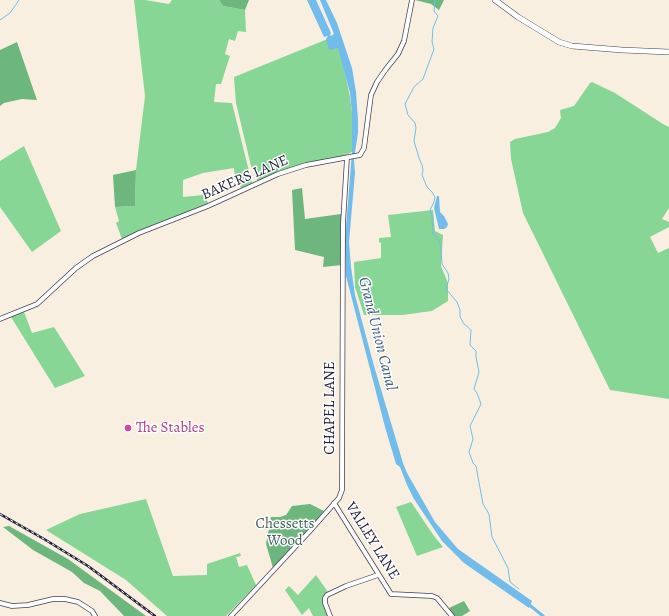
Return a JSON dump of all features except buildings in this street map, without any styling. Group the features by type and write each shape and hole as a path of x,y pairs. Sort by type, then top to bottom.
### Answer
{"main road":[{"path":"494,0 518,17 559,42 572,46 669,52"}],"street":[{"name":"BAKERS LANE","path":"0,319 35,305 76,268 93,256 139,233 208,206 278,174 313,164 360,155 364,148 371,95 377,82 401,48 404,41 412,0"},
{"name":"CHAPEL LANE","path":"231,616 334,503 342,490 343,223 349,157"},
{"name":"VALLEY LANE","path":"334,503 391,594 432,596 437,598 452,616"},
{"path":"330,616 325,603 325,598 327,596 346,586 378,575"},
{"path":"0,603 12,606 28,605 53,599 64,599 78,602 92,611 95,616"}],"green space":[{"path":"134,0 145,0 169,4 172,0 219,0 223,6 245,10 246,32 238,31 235,41 229,39 225,54 230,56 221,84 216,84 214,102 232,103 252,183 241,188 235,177 234,168 203,173 183,180 183,197 203,195 209,204 122,239 116,223 119,221 115,207 135,206 136,170 145,96"},
{"path":"219,0 249,0 245,10 223,6"},
{"path":"415,0 444,0 439,10 431,4"},
{"path":"335,36 342,59 350,97 352,113 352,152 343,156 301,165 258,181 251,166 236,103 234,77"},
{"path":"17,42 37,100 22,99 4,103 0,106 0,50"},
{"path":"592,82 615,93 669,127 669,208 662,219 669,222 669,227 650,237 658,253 669,248 669,399 610,390 523,213 511,159 510,142 515,139 548,132 555,128 561,118 560,110 574,106"},
{"path":"24,146 61,231 32,252 0,207 0,161"},
{"path":"136,170 135,206 115,207 113,175"},
{"path":"302,188 305,219 341,214 342,265 323,267 324,257 295,250 292,190"},
{"path":"433,210 435,231 443,235 441,266 448,283 448,301 432,311 402,315 364,315 355,287 354,262 381,258 381,243 379,242 379,238 391,237 388,215"},
{"path":"24,312 32,333 54,327 85,376 55,388 11,317"},
{"path":"146,499 173,576 207,575 207,564 240,553 241,556 236,557 239,567 247,565 256,585 226,616 167,616 126,580 46,530 80,514"},
{"path":"411,502 443,547 417,556 396,507"},
{"name":"Chessetts Wood","path":"310,504 324,511 273,568 266,544 271,517 286,515 292,506"},
{"path":"9,526 68,559 146,616 124,616 100,591 84,583 72,572 33,550 3,527"},
{"path":"316,575 328,592 323,596 322,600 328,616 313,616 309,608 302,615 285,590 289,586 298,595"},
{"path":"464,601 470,611 462,616 455,616 452,614 449,608"}],"water":[{"path":"307,0 316,0 331,36 334,34 320,0 326,0 337,23 352,68 356,92 358,133 354,159 355,173 349,242 351,267 355,295 374,366 403,463 407,473 435,522 458,549 532,601 529,608 464,563 442,541 414,499 400,467 396,464 346,276 345,240 352,152 352,113 350,93 338,48 329,50 326,39 328,36 324,37"},
{"path":"437,196 439,196 440,212 448,224 444,229 439,229 434,208"}],"waterway":[{"path":"0,20 10,13 19,0"},
{"path":"435,0 434,11 438,16 433,28 432,42 434,49 423,79 414,87 405,104 408,115 415,123 416,128 414,141 422,165 422,175 427,187 435,197 430,210 432,215 433,234 438,239 441,247 442,264 448,273 449,279 446,289 457,302 460,310 460,317 464,324 471,330 470,345 476,351 479,372 474,389 481,404 470,426 473,439 469,452 473,463 476,466 483,504 489,514 492,537 508,568 510,582 519,589"},
{"name":"Grand Union Canal","path":"527,603 543,616"}],"railway":[{"path":"0,514 88,566 155,616"}],"place":[{"name":"The Stables","path":"128,428"}]}
